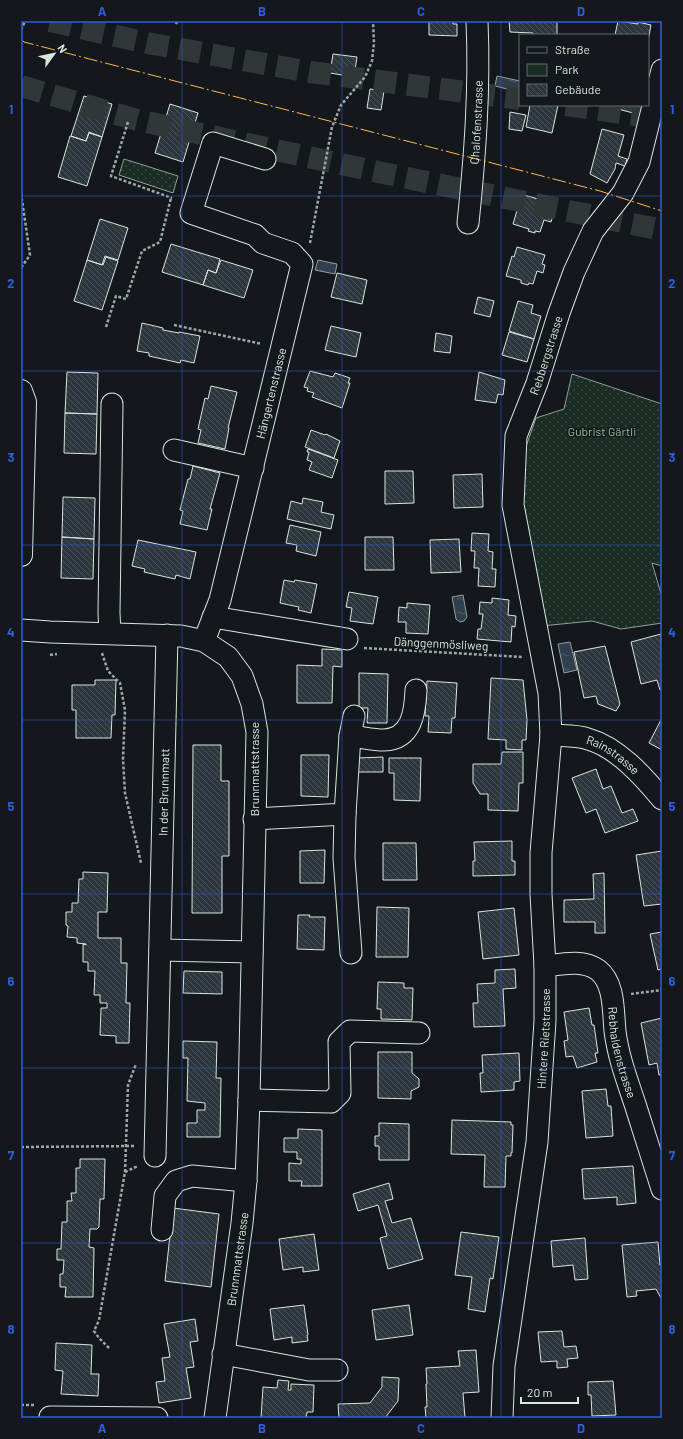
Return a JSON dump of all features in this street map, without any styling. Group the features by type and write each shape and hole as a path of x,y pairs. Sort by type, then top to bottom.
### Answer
{"main road":[{"path":"21,391 25,402 21,555"}],"street":[{"name":"Chalofenstrasse","path":"468,222 477,115 479,60 477,21"},
{"name":"Rebbergstrasse","path":"541,658 513,505 516,436 537,382 574,272 593,231 623,193 639,162 662,70"},
{"path":"265,159 213,143 192,209 255,235 263,243 292,253 302,264"},
{"name":"Hängertenstrasse","path":"204,641 220,600 253,468 280,348 302,264"},
{"path":"106,642 109,613 112,404"},
{"path":"174,450 253,468"},
{"path":"213,617 347,639"},
{"name":"Brunnmattstrasse","path":"21,630 50,632 106,642 167,635 181,636 204,641 228,657 242,676 252,704 256,732 246,1181 242,1223 215,1418"},
{"name":"In der Brunnmatt","path":"156,1150 167,635"},
{"name":"Hintere Rietstrasse","path":"502,1418 504,1366 538,1142 545,1021 545,966 541,894 541,853 551,735 549,693 541,658"},
{"path":"350,736 384,740 396,738 407,729 415,710 416,690"},
{"path":"351,952 344,858 350,736 354,716"},
{"name":"Rainstrasse","path":"551,735 588,738 600,744 612,751 638,772 662,799"},
{"path":"254,819 345,814"},
{"path":"160,950 252,952"},
{"name":"Rebhaldenstrasse","path":"545,966 576,963 587,965 598,970 606,979 611,996 617,1042 623,1069 662,1189"},
{"path":"249,1100 331,1102 340,1093 339,1042 350,1031 420,1033"},
{"path":"162,1230 165,1196 176,1181 192,1176 246,1181"},
{"path":"223,1354 309,1370 338,1370"},
{"path":"50,1417 157,1418"}],"path":[{"path":"21,30 25,21"},
{"path":"302,264 310,243 332,127 341,105 365,77 372,61 374,43 373,21"},
{"path":"128,122 111,176 171,198 192,209"},
{"path":"21,193 30,255 21,268"},
{"path":"106,327 116,296 126,299 142,251 160,242 171,198"},
{"path":"174,325 280,348"},
{"name":"Dänggenmösliweg","path":"347,639 348,647 541,658"},
{"path":"106,642 108,671 120,683 124,710 123,759 125,793 142,868"},
{"path":"50,655 62,653"},
{"path":"611,996 662,990"},
{"path":"109,1348 94,1331 99,1320 125,1172 128,1085 138,1060"},
{"path":"21,1147 126,1146 156,1150"},
{"path":"125,1172 156,1150"}],"green space":[{"path":"124,159 178,176 173,193 119,175"},
{"name":"Gubrist Gärtli","path":"572,374 662,404 662,566 652,563 662,597 662,623 621,629 592,621 541,626 518,506 521,461 536,418 564,409"}],"water":[{"path":"497,76 519,81 519,92 495,86"},
{"path":"318,260 337,264 335,274 315,270"},
{"path":"463,595 467,617 464,621 460,622 456,619 452,597"},
{"path":"570,642 577,670 564,673 558,644"}],"building":[{"path":"429,21 453,21 453,24 457,24 457,36 429,35"},
{"path":"509,21 557,21 557,34 510,32"},
{"path":"618,21 638,24 638,22 651,25 649,36 649,34 615,34"},
{"path":"333,54 357,57 354,77 330,73"},
{"path":"370,89 384,91 381,110 367,108"},
{"path":"84,96 112,104 102,137 89,132 86,141 71,136"},
{"path":"170,104 198,113 183,162 155,153"},
{"path":"530,106 558,106 552,133 526,127"},
{"path":"607,106 635,106 633,113"},
{"path":"510,112 526,115 522,131 509,129"},
{"path":"602,129 624,135 618,156 627,159 625,166 616,163 615,169 607,183 590,174"},
{"path":"89,133 102,137 87,186 58,177 70,136 86,141"},
{"path":"524,195 552,203 550,211 554,212 551,222 544,220 540,232 535,231 535,233 528,231 529,229 513,224 519,204 521,205"},
{"path":"100,219 128,228 118,260 105,256 102,265 87,260"},
{"path":"171,244 220,259 216,273 208,270 203,285 162,272"},
{"path":"517,247 545,255 542,264 545,265 543,273 537,271 533,284 529,283 528,285 521,283 521,280 506,276 512,256 514,257"},
{"path":"106,257 118,261 102,310 74,301 87,260 103,265"},
{"path":"221,260 253,270 244,298 203,285 208,270 216,273"},
{"path":"337,273 367,280 362,304 331,297"},
{"path":"478,297 494,301 490,317 474,313"},
{"path":"518,301 533,305 531,313 541,316 534,339 509,331"},
{"path":"142,323 163,328 163,330 200,336 194,363 181,360 180,363 149,356 149,353 137,351"},
{"path":"331,326 361,333 356,357 325,350"},
{"path":"509,332 534,339 527,362 502,355"},
{"path":"436,333 452,336 450,353 434,351"},
{"path":"310,371 333,377 335,373 350,378 348,383 350,383 342,408 312,397 314,393 307,391 308,388 304,387"},
{"path":"67,372 98,373 97,414 65,413"},
{"path":"479,372 505,380 503,395 498,394 496,403 475,400"},
{"path":"211,386 237,392 228,428 225,449 198,443 201,430 198,429 205,398 208,399"},
{"path":"65,413 97,414 96,454 64,453"},
{"path":"311,430 325,435 326,434 340,441 334,458 305,447"},
{"path":"308,449 338,460 332,478 309,470 312,462 307,460 309,452 307,452"},
{"path":"193,466 220,473 210,509 212,509 207,530 180,524 183,511 180,510"},
{"path":"385,471 413,471 414,503 385,504"},
{"path":"482,474 483,507 454,508 453,475"},
{"path":"63,497 95,498 94,539 62,537"},
{"path":"303,498 323,502 321,512 334,515 331,529 287,519 291,501 302,504"},
{"path":"290,525 321,532 316,556 296,551 297,545 286,543"},
{"path":"472,533 489,534 488,551 493,552 492,569 496,569 495,587 478,586 479,568 474,568 475,551 471,551"},
{"path":"62,537 94,539 93,579 61,578"},
{"path":"365,537 393,537 394,570 365,570"},
{"path":"459,539 461,572 431,573 430,540"},
{"path":"138,540 196,552 190,579 176,575 175,579 144,572 145,569 132,566"},
{"path":"284,580 294,582 295,580 317,584 311,613 298,610 299,607 280,603"},
{"path":"349,592 378,597 373,624 350,621 352,608 346,607"},
{"path":"492,598 509,600 508,615 516,616 515,627 512,626 511,642 477,639 478,629 481,629 483,614 479,614 480,602 492,603"},
{"path":"407,603 430,605 428,634 406,633 406,622 398,622 399,607 407,608"},
{"path":"661,634 662,689 660,690 657,680 641,684 631,642"},
{"path":"605,646 620,704 616,711 598,704 596,696 584,698 574,652"},
{"path":"322,649 342,650 342,667 333,666 332,703 297,703 297,665 322,666"},
{"path":"359,673 388,674 387,723 367,723 368,708 359,708"},
{"path":"491,678 523,680 527,720 526,740 522,740 522,750 506,749 506,740 488,739"},
{"path":"95,680 116,680 115,715 112,715 111,738 76,738 76,710 72,710 72,685 95,685"},
{"path":"427,681 457,683 455,718 452,718 451,733 428,732 429,716 425,716"},
{"path":"662,718 662,750 649,743"},
{"path":"193,745 221,745 221,781 229,781 229,856 222,856 222,913 192,913"},
{"path":"502,752 523,752 523,783 519,783 518,811 488,810 488,794 480,794 473,783 473,764 501,764"},
{"path":"301,755 329,755 328,797 301,796"},
{"path":"383,757 383,772 358,772 358,758"},
{"path":"389,758 421,758 420,801 394,800 394,773 389,773"},
{"path":"596,769 603,789 611,786 622,813 633,809 638,821 605,833 596,809 586,813 572,778"},
{"path":"512,841 512,861 515,861 515,875 473,876 473,861 475,861 474,842"},
{"path":"383,843 416,843 417,880 383,880"},
{"path":"325,850 324,883 300,883 300,851"},
{"path":"662,851 662,904 644,906 636,855"},
{"path":"83,872 108,873 107,912 98,912 98,938 121,938 121,963 127,963 126,1003 130,1003 129,1043 116,1043 116,1036 100,1035 101,1008 107,1008 107,1003 100,1003 100,995 94,995 95,971 88,971 88,962 83,962 83,944 86,944 77,943 77,938 67,937 68,926 66,925 66,912 72,912 72,903 78,903 79,879 83,879"},
{"path":"604,873 605,933 595,933 595,922 564,922 564,900 594,899 593,874"},
{"path":"377,907 409,908 408,957 376,957"},
{"path":"514,908 519,955 483,959 478,912"},
{"path":"298,915 325,917 324,950 297,949"},
{"path":"662,932 662,969 658,970 650,934"},
{"path":"515,969 516,988 503,989 505,1026 474,1027 473,1003 478,1003 477,984 495,983 495,970"},
{"path":"184,971 222,972 222,994 183,993"},
{"path":"378,982 404,983 404,988 413,988 412,1020 381,1019 381,1009 377,1009"},
{"path":"589,1008 592,1025 594,1025 598,1053 595,1053 597,1062 577,1068 573,1056 566,1057 564,1041 568,1040 564,1012"},
{"path":"662,1018 662,1075 659,1075 657,1063 649,1065 641,1023"},
{"path":"183,1041 217,1042 216,1078 221,1078 220,1137 187,1137 187,1123 197,1123 197,1110 205,1110 205,1103 187,1101 188,1058 183,1058"},
{"path":"378,1052 412,1052 412,1073 419,1079 419,1087 411,1091 411,1099 378,1098"},
{"path":"519,1053 520,1081 514,1082 514,1090 481,1092 480,1073 483,1073 482,1055"},
{"path":"606,1089 608,1106 611,1106 613,1136 586,1138 582,1091"},
{"path":"452,1120 511,1122 511,1125 513,1125 512,1153 511,1156 506,1156 505,1187 484,1187 485,1155 451,1154"},
{"path":"379,1123 409,1124 409,1160 379,1160 379,1146 375,1146 375,1136 379,1136"},
{"path":"298,1129 322,1130 322,1186 301,1186 302,1181 289,1181 289,1163 301,1164 301,1159 297,1159 297,1152 284,1152 284,1138 298,1138"},
{"path":"80,1159 105,1159 104,1199 100,1199 99,1227 97,1229 90,1229 89,1247 94,1248 93,1297 65,1297 66,1287 60,1287 60,1274 63,1274 64,1260 57,1260 57,1249 61,1249 62,1222 67,1222 67,1201 72,1201 71,1193 76,1193 76,1168 80,1168"},
{"path":"633,1166 636,1203 617,1205 617,1197 584,1199 582,1169"},
{"path":"389,1183 393,1199 385,1201 392,1223 411,1218 423,1259 388,1269 380,1238 387,1236 378,1205 358,1211 353,1194"},
{"path":"173,1208 219,1214 211,1287 165,1281"},
{"path":"461,1232 499,1237 493,1279 490,1278 485,1312 468,1309 472,1277 455,1275"},
{"path":"314,1234 319,1270 303,1272 303,1267 283,1270 279,1239"},
{"path":"585,1238 588,1279 575,1280 573,1265 553,1267 551,1241"},
{"path":"658,1242 660,1265 662,1264 662,1300 656,1289 636,1291 637,1296 627,1297 622,1245"},
{"path":"304,1305 308,1341 292,1343 292,1337 274,1340 270,1309"},
{"path":"409,1305 413,1335 376,1340 372,1310"},
{"path":"195,1319 198,1341 190,1342 194,1367 186,1368 191,1398 159,1403 156,1382 165,1381 162,1358 170,1357 164,1324"},
{"path":"562,1331 564,1347 576,1346 578,1358 567,1359 568,1367 557,1368 557,1361 541,1362 538,1332"},
{"path":"56,1343 92,1345 91,1374 99,1374 98,1396 61,1394 63,1371 55,1370"},
{"path":"476,1350 479,1392 463,1393 465,1418 426,1418 426,1368 460,1366 458,1351"},
{"path":"382,1377 399,1378 398,1401 385,1418 339,1418 338,1404 370,1403 382,1387"},
{"path":"278,1380 289,1381 288,1390 291,1390 291,1384 314,1385 313,1412 307,1412 306,1418 261,1418 263,1387 277,1388"},
{"path":"613,1381 616,1415 592,1416 591,1395 588,1395 588,1382"}],"tunnel":[{"path":"50,21 147,43 310,72 519,99"},
{"path":"21,86 137,120 378,172 662,230"},
{"path":"573,106 662,119"}],"power":[{"path":"21,39 24,42 600,191 662,211"}]}
